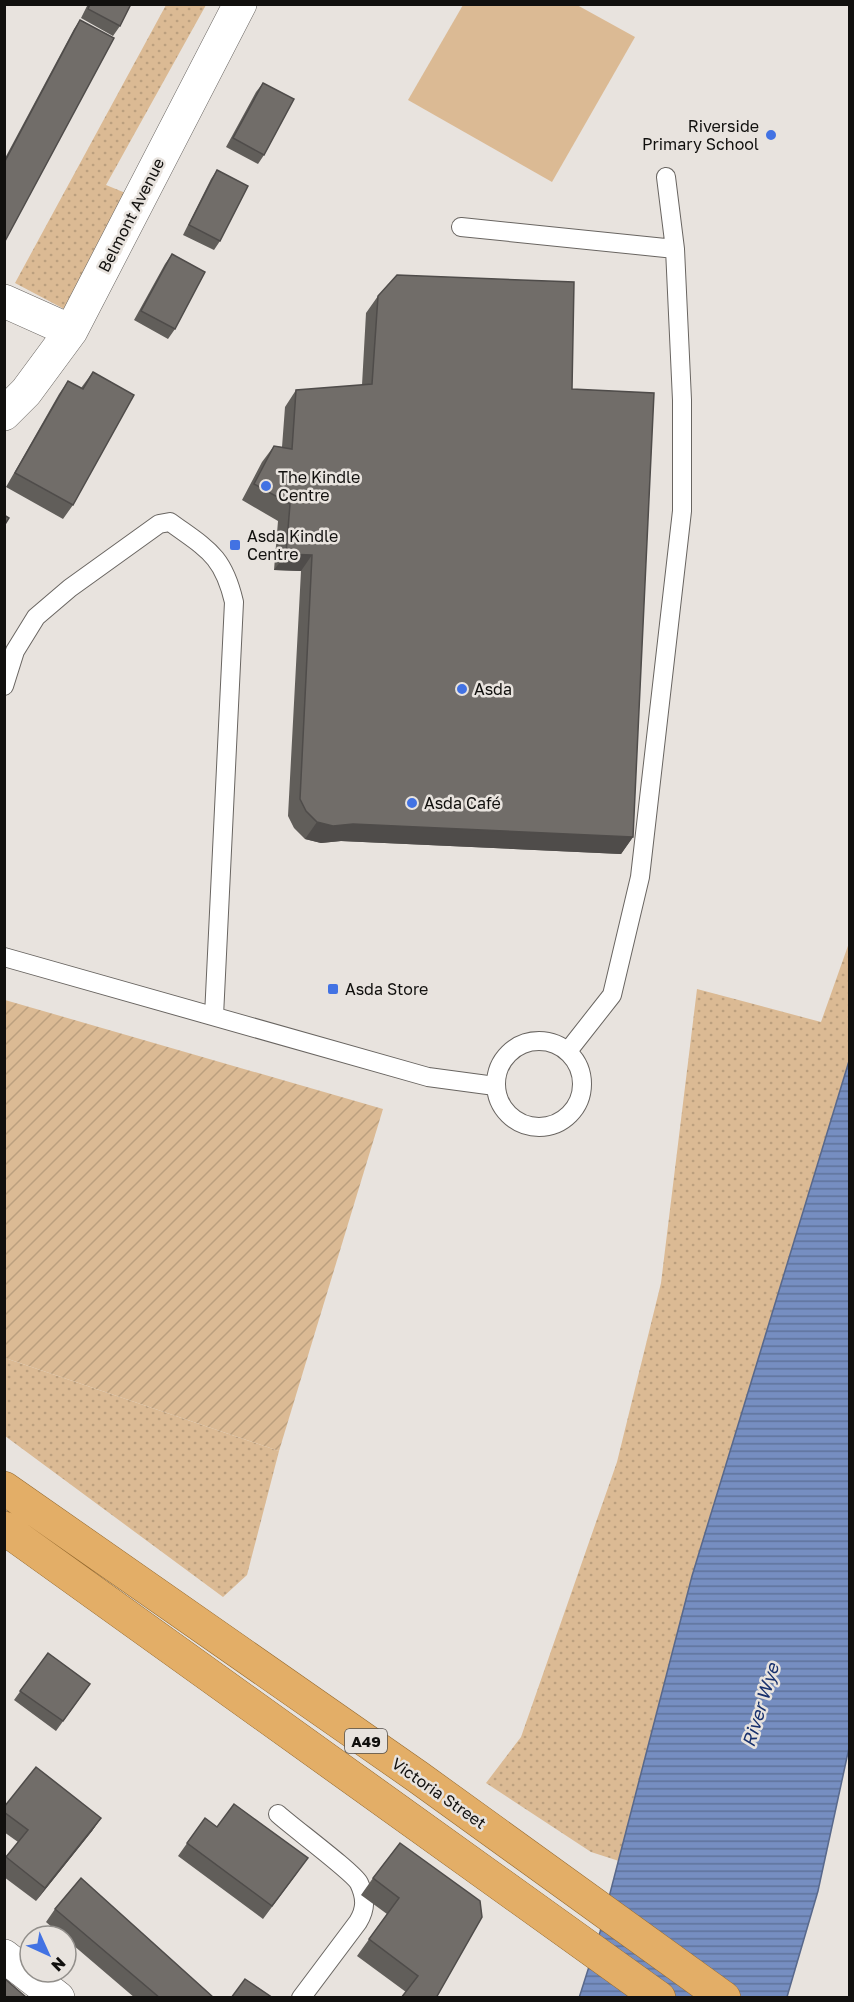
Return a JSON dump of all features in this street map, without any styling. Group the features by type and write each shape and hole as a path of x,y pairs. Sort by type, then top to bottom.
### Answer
{"highway":[{"name":"Victoria Street","path":"4,1488 418,1777 724,1998"},
{"name":"A49","path":"4,1528 659,1998"}],"street":[{"name":"Belmont Avenue","path":"4,414 26,392 71,331 240,4"},
{"path":"4,301 71,331"},
{"path":"4,1956 58,1998"}],"lane":[{"path":"568,1051 612,995 640,877 681,511 682,400 675,249 666,177"},
{"path":"461,227 675,249"},
{"path":"4,686 15,651 36,617 70,588 159,524 171,522 214,554 228,575 234,602 214,1016"},
{"path":"4,957 428,1077 495,1086"},
{"path":"541,1040 555,1043 568,1051 578,1063 582,1077 582,1093 576,1107 555,1124 542,1127 515,1121 505,1112 498,1100 495,1086 496,1073 502,1060 512,1049 525,1042 541,1040"},
{"path":"278,1814 358,1881 365,1904 364,1912 358,1922 302,1998"}],"shaded area":[{"path":"166,5 206,5 106,185 128,194 66,310 15,283"},
{"path":"463,5 577,5 635,37 552,182 408,100"},
{"path":"849,943 849,1061 692,1576 619,1861 591,1852 486,1783 521,1737 617,1462 661,1283 697,989 821,1022"},
{"path":"5,1000 383,1109 279,1451 5,1358"},
{"path":"5,1358 279,1451 247,1575 223,1597 5,1436"}],"water":[{"name":"River Wye","path":"849,1061 849,1748 818,1891 787,1997 579,1998 600,1932 692,1576"}],"building":[{"path":"90,4 131,4 120,26 88,9"},
{"path":"80,20 114,38 4,243 4,163"},
{"path":"263,83 294,99 264,155 233,138"},
{"path":"217,170 248,186 220,241 189,225"},
{"path":"172,254 205,272 175,329 141,311"},
{"name":"Asda","path":"397,275 574,282 572,389 654,393 633,837 353,824 333,826 317,822 306,811 300,799 312,555 286,554 290,504 254,484 274,446 292,449 296,390 372,384 378,296"},
{"path":"93,372 134,395 73,505 15,473 68,381 83,389"},
{"path":"4,515 9,518 4,526"},
{"path":"48,1653 90,1684 63,1721 20,1691"},
{"path":"36,1767 101,1818 45,1888 6,1857 28,1830 4,1812 4,1807"},
{"path":"234,1804 308,1858 272,1906 187,1843 205,1818 217,1827"},
{"path":"400,1843 480,1901 482,1917 436,1998 401,1998 418,1976 369,1939 399,1898 373,1878"},
{"path":"81,1878 214,1998 160,1998 78,1928 78,1924 73,1924 55,1909"},
{"path":"4,1978 27,1998 4,1998"},
{"path":"245,1979 273,1998 231,1998"}],"place":[{"name":"Riverside Primary School","path":"771,135"},
{"name":"The Kindle Centre","path":"266,486"},
{"name":"Asda Kindle Centre","path":"235,545"},
{"name":"Asda","path":"462,689"},
{"name":"Asda Café","path":"412,803"},
{"name":"Asda Store","path":"333,989"}]}
